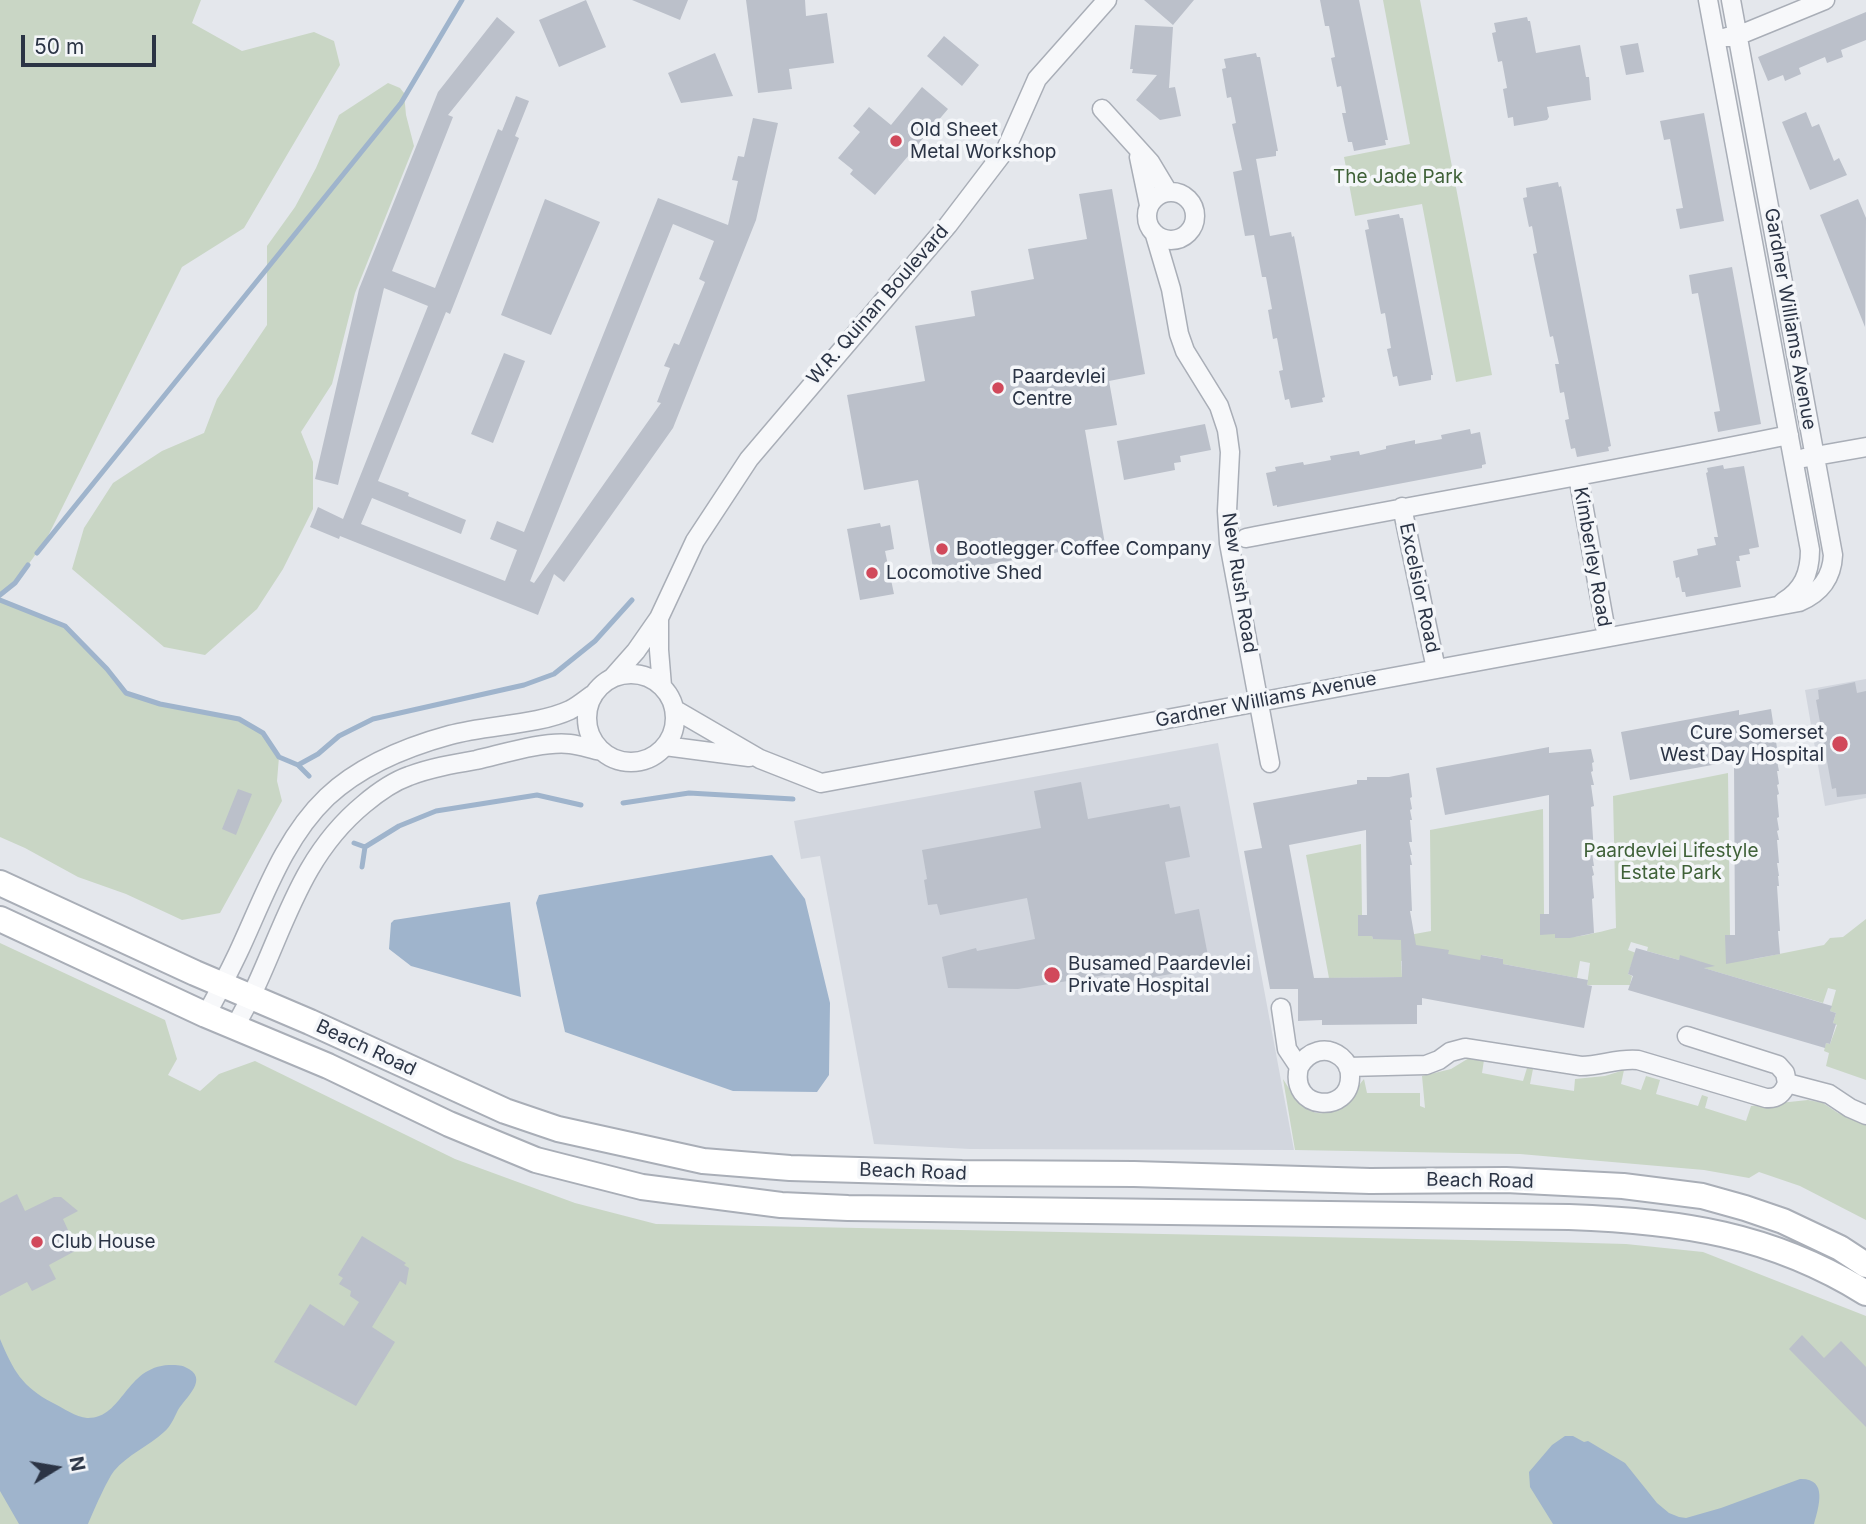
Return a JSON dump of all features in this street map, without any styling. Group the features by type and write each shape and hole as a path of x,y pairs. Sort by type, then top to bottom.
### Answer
{"main road":[{"name":"Beach Road","path":"0,883 505,1111 558,1129 703,1161 790,1168 948,1173 1134,1174 1370,1181 1506,1180 1623,1186 1702,1196 1745,1208 1783,1221 1840,1248 1866,1265"},
{"name":"Beach Road","path":"0,919 206,1015 328,1066 449,1124 536,1160 642,1187 782,1205 848,1208 1636,1220 1704,1229 1750,1240 1829,1270 1866,1293"}],"street":[{"name":"W.R. Quinan Boulevard","path":"206,1015 273,874 300,827 328,797 368,766 404,749 452,734 552,716 571,710 613,677 636,651 659,618 695,541 749,459 956,214 1006,149 1037,79 1107,0"},
{"name":"Gardner Williams Avenue","path":"1708,0 1810,560 1801,586 1795,594 1777,606"},
{"name":"Gardner Williams Avenue","path":"674,709 760,759 821,783 1799,602 1815,594 1826,580 1833,564 1833,555 1731,0"},
{"path":"1715,39 1737,36 1825,0"},
{"name":"New Rush Road","path":"1102,109 1150,162 1168,192 1186,196 1194,207 1194,227 1178,240 1171,289"},
{"name":"New Rush Road","path":"1135,147 1142,166 1149,205 1147,221 1155,234 1171,289 1179,334 1185,351 1219,406 1229,440 1229,543 1270,763"},
{"path":"1149,205 1160,194 1168,192"},
{"path":"1155,234 1169,241 1178,240"},
{"path":"1245,538 1789,435"},
{"path":"1793,460 1866,447"},
{"name":"Kimberley Road","path":"1578,476 1607,637"},
{"name":"Excelsior Road","path":"1402,508 1436,668"},
{"name":"W.R. Quinan Boulevard","path":"659,618 662,686 670,696 674,709"},
{"path":"613,677 626,673 639,674 662,686"},
{"path":"593,695 587,709 587,724 592,739 601,751"},
{"path":"235,1026 252,998 296,893 318,852 342,822 379,791 408,776 444,766 547,746 568,744 601,751 618,760 641,761 665,746 672,735 674,709"},
{"name":"Gardner Williams Avenue","path":"665,746 760,759"},
{"path":"1281,1007 1286,1049 1299,1067"},
{"path":"1348,1067 1426,1065 1450,1052 1465,1048 1581,1066 1596,1066 1620,1059 1638,1060 1766,1098 1777,1097 1785,1089 1786,1073 1778,1065 1687,1036"},
{"path":"1324,1050 1338,1055 1348,1067 1349,1084 1346,1092 1332,1102 1323,1103 1307,1098 1301,1091 1297,1075 1299,1067 1309,1055 1324,1050"},
{"path":"1787,1083 1829,1094 1866,1115"}],"shaded area":[{"name":"Cure Somerset West Day Hospital","path":"1866,679 1866,798 1825,806 1805,690"},
{"name":"Busamed Paardevlei Private Hospital","path":"1218,743 1294,1150 970,1149 874,1144 820,856 801,859 794,821"}],"green space":[{"path":"0,0 201,0 192,23 242,51 314,32 334,41 340,65 244,228 182,267 46,540 15,583 0,595"},
{"name":"The Jade Park","path":"1383,0 1420,0 1492,375 1456,382 1422,204 1355,216 1344,157 1410,144"},
{"path":"388,83 400,88 404,93 406,115 414,146 355,293 332,384 301,432 313,462 313,509 283,569 257,609 205,655 164,647 72,569 84,528 113,483 162,451 204,433 217,399 267,325 267,246 295,207 316,168 339,115"},
{"path":"0,600 65,626 107,669 126,693 160,704 239,719 263,733 279,757 277,781 282,801 220,913 182,920 126,894 78,877 0,837"},
{"name":"Paardevlei Lifestyle Estate Park","path":"1728,773 1730,935 1726,935 1740,960 1754,959 1824,945 1830,938 1843,937 1866,919 1866,1080 1826,1066 1829,1053 1824,1051 1826,1043 1830,1044 1837,1025 1833,1023 1836,1013 1830,1011 1836,990 1828,988 1823,1003 1700,967 1701,962 1681,956 1679,960 1647,951 1648,947 1631,942 1628,950 1639,954 1628,974 1632,976 1630,985 1587,985 1590,963 1580,961 1577,978 1503,964 1503,959 1482,955 1480,960 1401,961 1402,977 1329,978 1306,855 1361,844 1362,915 1358,916 1359,936 1387,939 1431,931 1430,830 1543,809 1544,914 1540,914 1540,934 1555,934 1555,938 1586,935 1616,928 1613,796"},
{"path":"0,943 165,1020 177,1059 168,1075 200,1091 219,1074 255,1061 455,1159 575,1203 656,1224 1518,1241 1626,1244 1703,1252 1866,1316 1866,1524 0,1524"},
{"path":"1469,1058 1484,1060 1482,1073 1523,1081 1527,1068 1533,1069 1530,1084 1574,1091 1575,1079 1605,1076 1624,1070 1621,1084 1641,1090 1646,1076 1660,1080 1656,1094 1698,1106 1702,1095 1708,1097 1705,1108 1746,1121 1751,1106 1808,1100 1823,1103 1838,1113 1866,1124 1866,1220 1800,1186 1759,1172 1749,1178 1704,1170 1520,1154 1295,1150 1283,1079 1300,1103 1315,1112 1333,1111 1344,1105 1364,1079 1367,1093 1420,1093 1420,1106 1425,1108 1422,1076 1451,1069"}],"water":[{"path":"772,855 805,899 830,1003 829,1075 817,1092 733,1091 565,1032 536,903 539,895"},
{"path":"510,902 521,997 411,966 389,949 391,923 394,920"},
{"path":"0,1339 14,1369 33,1391 70,1412 87,1418 99,1416 109,1410 133,1383 154,1368 182,1366 196,1377 194,1388 166,1430 114,1471 88,1524 19,1524 0,1491"},
{"path":"1565,1436 1588,1441 1625,1463 1657,1503 1679,1517 1686,1518 1721,1508 1800,1479 1809,1480 1815,1483 1819,1494 1814,1524 1553,1524 1530,1487 1529,1472 1552,1445"}],"building":[{"path":"586,0 606,47 559,67 539,20"},
{"path":"632,0 688,0 680,20"},
{"path":"746,0 805,0 806,16 827,13 834,63 789,69 792,89 758,93"},
{"path":"1144,0 1194,0 1173,25"},
{"path":"1320,0 1359,0 1388,140 1385,140 1386,145 1354,151 1352,142 1348,142 1342,113 1346,113 1341,86 1337,87 1331,58 1335,57 1329,26 1325,26"},
{"path":"1866,12 1866,40 1841,50 1843,57 1827,63 1825,57 1799,68 1801,74 1785,81 1783,75 1768,81 1758,57"},
{"path":"497,17 515,32 448,115 453,117 392,271 435,288 498,129 502,131 516,96 529,101 515,136 519,138 450,314 446,312 378,481 466,520 461,534 372,498 361,524 505,581 517,550 490,539 497,521 524,532 658,198 728,225 738,181 732,180 738,156 744,157 753,118 778,123 756,220 673,428 564,582 554,574 538,615 340,536 339,539 310,527 318,507 343,519 428,306 384,288 338,485 315,479 359,289 438,92","holes":["673,224 714,241 699,279 705,282 679,345 674,343 664,366 670,368 657,402 661,403 534,583 530,581"]},
{"path":"1527,17 1536,53 1580,45 1586,77 1589,77 1591,100 1547,107 1547,120 1514,126 1513,117 1508,118 1503,89 1507,88 1502,61 1498,62 1492,33 1496,32 1494,23"},
{"path":"1135,25 1173,27 1169,88 1175,87 1181,116 1160,120 1136,100 1157,75 1132,73 1133,69 1130,69"},
{"path":"944,36 979,65 962,86 927,56"},
{"path":"1638,43 1644,72 1626,75 1620,46"},
{"path":"715,53 733,96 681,103 668,73"},
{"path":"1256,53 1257,57 1260,57 1278,151 1276,156 1256,159 1270,236 1291,232 1292,237 1294,236 1325,397 1322,398 1323,402 1291,408 1289,399 1285,400 1279,371 1283,370 1277,338 1273,339 1268,310 1272,309 1266,277 1262,277 1254,235 1245,236 1233,172 1242,170 1232,124 1236,123 1231,97 1227,98 1222,69 1226,68 1224,59"},
{"name":"Old Sheet Metal Workshop","path":"922,87 948,109 875,195 850,174 853,170 838,158 860,132 853,126 869,107 891,125"},
{"path":"1806,112 1812,127 1819,124 1834,161 1839,158 1847,175 1810,190 1782,122"},
{"path":"1704,113 1724,221 1680,229 1676,209 1683,208 1670,139 1664,140 1660,121"},
{"path":"1558,182 1559,187 1561,186 1611,446 1608,447 1609,451 1577,457 1575,448 1571,449 1565,420 1569,419 1564,392 1560,393 1555,364 1559,364 1553,336 1550,337 1533,254 1537,253 1532,226 1529,227 1523,198 1527,197 1526,188"},
{"name":"Paardevlei Centre","path":"1112,189 1145,374 1109,381 1117,425 1085,430 1105,544 934,574 918,480 864,490 847,395 925,381 915,326 975,316 971,291 1034,279 1028,249 1087,239 1079,194"},
{"path":"545,199 600,222 551,335 501,315"},
{"path":"1858,199 1866,218 1865,327 1820,215"},
{"path":"1399,214 1400,218 1403,218 1433,375 1431,380 1399,386 1397,376 1393,377 1387,349 1391,348 1385,313 1381,314 1365,230 1369,229 1367,220"},
{"path":"1732,267 1761,424 1718,432 1714,412 1720,411 1698,293 1692,294 1689,275"},
{"path":"504,353 525,361 493,443 471,434"},
{"path":"1205,424 1211,450 1180,456 1181,462 1174,463 1175,470 1124,480 1117,441"},
{"path":"1470,429 1471,434 1480,432 1486,464 1482,465 1482,468 1273,506 1266,473 1276,471 1275,467 1331,460 1330,456 1359,451 1360,455 1415,440 1415,444 1442,439 1441,435"},
{"path":"1723,465 1724,469 1744,466 1759,547 1749,549 1750,554 1739,556 1740,561 1736,561 1741,587 1686,597 1685,592 1682,592 1679,577 1676,578 1673,561 1698,555 1697,549 1716,545 1714,537 1718,537 1706,473 1707,468"},
{"name":"Locomotive Shed","path":"880,523 881,527 890,525 894,549 885,551 894,594 860,600 847,529"},
{"name":"Cure Somerset West Day Hospital","path":"1855,682 1857,693 1866,691 1866,794 1837,797 1836,788 1832,789 1816,700 1819,699 1818,690"},
{"path":"1771,709 1779,761 1777,886 1780,954 1726,964 1725,935 1735,935 1734,761 1630,780 1621,732 1739,710 1739,715"},
{"path":"1549,747 1549,753 1591,749 1594,762 1591,772 1594,785 1591,785 1594,806 1591,807 1594,933 1570,938 1555,938 1555,934 1540,935 1540,914 1549,914 1549,795 1445,815 1436,768"},
{"path":"1409,773 1412,797 1412,842 1409,842 1412,855 1410,911 1416,945 1449,950 1448,954 1480,960 1481,955 1503,959 1503,964 1588,980 1587,985 1592,986 1584,1028 1422,998 1422,1005 1417,1005 1417,1024 1322,1025 1322,1020 1298,1021 1298,989 1270,989 1244,851 1262,848 1253,803 1357,784 1357,780 1367,780 1367,777","holes":["1366,830 1367,915 1358,915 1358,936 1401,940 1402,977 1314,978 1289,845"]},
{"path":"1081,782 1088,819 1169,804 1170,808 1180,806 1190,857 1165,862 1175,914 1199,909 1208,956 1186,960 1188,971 1113,984 1111,974 1018,989 948,988 942,957 976,948 977,951 1035,939 1027,898 940,915 937,904 928,905 922,850 1041,828 1034,791"},
{"path":"238,789 252,794 236,835 222,829"},
{"path":"1636,948 1679,960 1680,955 1715,966 1704,968 1832,1006 1830,1011 1836,1013 1833,1023 1836,1024 1830,1044 1826,1043 1825,1048 1628,990 1633,976 1628,974"},
{"name":"Club House","path":"17,1194 25,1211 54,1197 61,1197 78,1211 63,1219 77,1250 49,1265 56,1279 32,1291 27,1282 0,1296 0,1203"},
{"path":"362,1236 406,1263 404,1265 409,1268 406,1285 400,1281 372,1327 395,1342 356,1406 274,1362 310,1304 344,1326 359,1302 350,1296 351,1291 339,1284 343,1278 338,1275"},
{"path":"1802,1335 1824,1358 1841,1341 1866,1367 1866,1427 1789,1349"}],"waterway":[{"path":"37,553 401,103 462,0"},
{"path":"0,595 15,583 28,565"},
{"path":"0,600 65,626 107,669 126,693 160,704 239,719 263,733 279,757 298,765 318,754 339,736 373,719 524,685 554,674 595,641 632,600"},
{"path":"298,765 309,776"},
{"path":"623,803 689,793 793,799"},
{"path":"354,843 365,847 399,826 436,811 537,795 581,805"},
{"path":"362,867 365,847"}],"place":[{"name":"Old Sheet Metal Workshop","path":"896,141"},
{"name":"Paardevlei Centre","path":"998,388"},
{"name":"Bootlegger Coffee Company","path":"942,549"},
{"name":"Locomotive Shed","path":"872,573"},
{"name":"Cure Somerset West Day Hospital","path":"1840,744"},
{"name":"Busamed Paardevlei Private Hospital","path":"1052,975"},
{"name":"Club House","path":"37,1242"}]}
